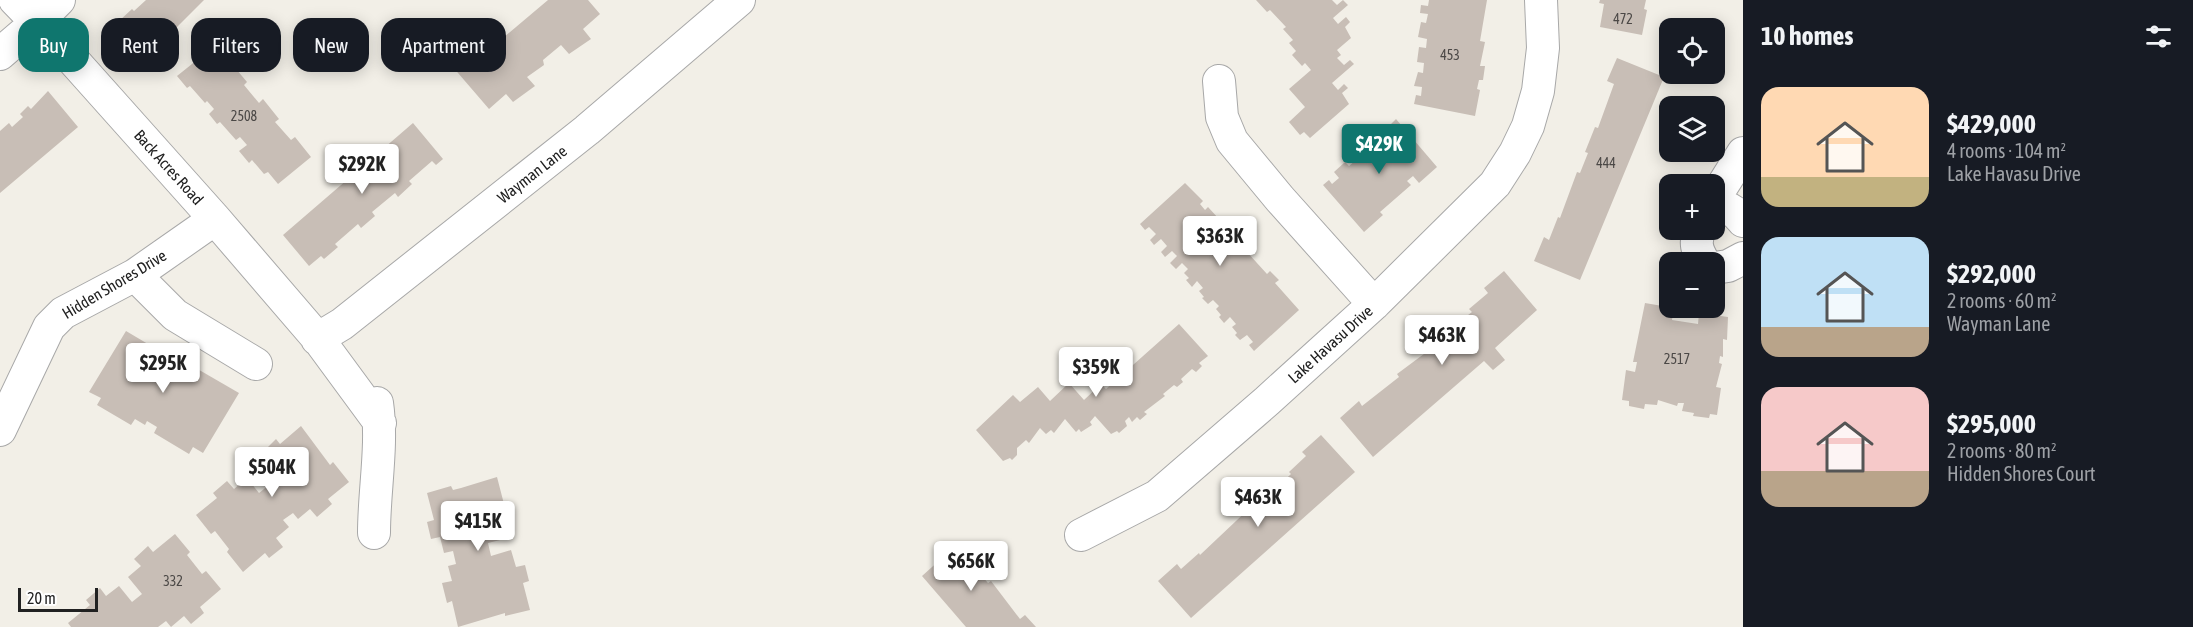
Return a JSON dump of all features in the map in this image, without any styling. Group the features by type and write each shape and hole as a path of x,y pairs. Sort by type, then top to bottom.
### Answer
{"street":[{"name":"Back Acres Road","path":"15,0 34,18"},
{"path":"42,18 59,0"},
{"name":"Wayman Lane","path":"317,339 351,317 587,130 739,0"},
{"name":"Lake Havasu Drive","path":"1081,536 1157,496 1267,402 1374,303 1495,184 1515,153 1528,126 1538,91 1543,48 1541,0"},
{"path":"0,54 18,39"},
{"name":"Back Acres Road","path":"83,72 215,219 317,339 380,423 374,499 374,533"},
{"path":"1219,81 1222,117 1232,141 1280,199 1374,303"},
{"path":"1725,183 1743,153"},
{"path":"1725,207 1738,214 1743,221"},
{"name":"Hidden Shores Drive","path":"0,430 49,327 63,313 135,275 215,219"},
{"path":"1725,266 1743,258"},
{"path":"135,275 175,315 256,364"}],"building":[{"path":"146,0 204,0 179,25 179,18 122,18 132,9 134,11"},
{"path":"548,0 588,0 600,14 583,29 591,39 569,54 561,45 543,60 544,65 527,77 535,86 513,102 506,94 489,109 457,72 506,72 506,35"},
{"path":"1256,0 1332,0 1337,5 1343,0 1348,5 1333,18 1338,24 1346,17 1350,22 1345,27 1351,38 1337,50 1341,55 1337,58 1344,65 1350,60 1354,64 1332,83 1338,90 1344,84 1348,88 1342,93 1349,104 1310,138 1304,132 1300,135 1289,122 1305,107 1289,89 1311,70 1305,63 1302,66 1292,55 1296,51 1289,43 1293,40 1283,29 1286,27 1270,10 1267,12"},
{"path":"1429,0 1487,0 1480,41 1485,42 1480,66 1485,66 1483,80 1479,80 1477,89 1480,90 1475,116 1414,104 1416,95 1421,96 1422,87 1414,86 1418,72 1423,73 1424,63 1417,62 1419,47 1426,48 1427,39 1418,37 1421,22 1426,23 1428,14 1420,13 1421,5 1428,6"},
{"path":"1600,0 1646,0 1644,9 1647,10 1642,35 1600,27 1604,4 1599,3"},
{"path":"1617,58 1659,75 1659,84 1661,84 1580,280 1534,261 1544,237 1549,240 1577,172 1580,173 1588,153 1585,152 1595,127 1598,128 1614,84 1607,81"},
{"path":"191,65 191,72 239,72 247,82 244,85 259,103 263,99 279,119 275,122 291,140 295,137 311,157 278,184 268,172 264,174 252,160 249,163 239,151 247,145 240,137 236,140 220,122 217,124 209,114 214,109 207,101 205,103 190,86 187,88 177,76"},
{"path":"48,91 78,127 0,193 0,131 9,123 12,127 23,117 20,114 28,106 31,109"},
{"path":"1396,119 1437,167 1419,183 1413,176 1407,181 1411,185 1380,212 1383,215 1364,232 1323,185 1329,180 1332,184 1339,178 1334,172 1345,162 1349,166 1356,160 1350,153 1355,148 1360,154 1378,138 1375,134 1381,129 1386,135 1393,129 1390,125"},
{"path":"413,123 443,159 436,165 432,161 409,181 412,184 398,197 395,193 372,212 375,216 361,228 358,224 335,244 338,247 324,259 321,256 309,266 283,235"},
{"path":"1185,183 1203,201 1200,204 1205,210 1208,207 1219,219 1222,216 1231,226 1227,230 1267,274 1270,271 1279,280 1275,283 1299,310 1254,351 1249,345 1253,342 1247,335 1240,340 1235,335 1237,333 1232,327 1236,324 1230,317 1224,323 1216,309 1219,306 1213,300 1208,304 1202,298 1204,297 1199,291 1203,288 1197,281 1192,287 1186,280 1189,278 1184,273 1188,269 1182,263 1176,269 1170,263 1177,256 1172,251 1165,257 1161,252 1167,246 1161,239 1154,245 1150,240 1156,234 1149,227 1145,230 1140,224"},
{"path":"1504,271 1537,310 1495,348 1505,360 1493,370 1484,361 1373,457 1340,418 1359,401 1362,406 1399,377 1397,374 1436,345 1433,342 1472,312 1469,309 1488,293 1484,288"},
{"path":"1645,303 1659,305 1659,318 1672,318 1672,320 1698,324 1699,318 1728,317 1727,340 1723,339 1723,357 1720,356 1719,363 1722,364 1716,387 1721,388 1717,415 1710,414 1709,418 1693,416 1694,413 1682,411 1684,403 1678,403 1677,406 1658,400 1657,405 1645,404 1644,409 1629,406 1629,401 1622,400 1626,370 1635,372 1637,362 1633,362"},
{"path":"1179,324 1208,356 1199,363 1202,366 1196,372 1192,369 1181,379 1183,382 1177,387 1174,385 1163,394 1165,396 1144,412 1147,414 1140,420 1137,417 1132,422 1129,417 1125,421 1127,426 1119,433 1117,431 1111,434 1095,416 1090,422 1092,425 1081,432 1079,429 1076,432 1065,419 1054,433 1051,430 1046,434 1040,428 1029,443 1026,440 1017,448 1017,455 1012,460 1010,458 1003,461 976,430 1013,395 1020,402 1038,387 1050,401 1069,383 1084,400 1101,384 1106,389"},
{"path":"126,331 180,363 182,360 239,393 203,453 193,447 189,454 154,433 157,427 147,421 145,425 135,419 131,425 97,405 101,398 89,392"},
{"path":"301,426 330,465 333,462 349,482 328,499 332,504 317,517 310,509 298,519 293,513 283,520 289,527 276,538 283,547 269,558 265,553 243,572 227,552 229,549 215,531 211,534 196,515 217,498 213,493 227,481 234,489 247,478 259,493 269,485 251,464 276,439 280,444"},
{"path":"1321,435 1355,472 1191,618 1158,581 1177,564 1181,569 1199,553 1200,555 1272,487 1274,490 1306,456 1302,452"},
{"path":"497,477 504,504 510,502 514,519 504,522 508,538 488,543 491,556 511,550 516,567 525,565 529,581 523,583 530,610 505,616 505,613 458,627 452,601 447,603 442,583 452,581 448,566 456,564 453,551 444,553 440,537 431,539 427,522 434,520 427,493 451,486 453,490"},
{"path":"175,534 190,552 187,555 202,574 206,571 221,589 200,607 204,613 191,624 184,616 171,627 166,621 158,627 71,627 68,623 90,605 86,600 100,588 106,596 119,586 132,602 142,594 128,577 141,566 134,559 148,546 153,552"},
{"path":"961,541 978,562 973,566 988,583 991,581 1020,619 1025,615 1036,627 966,627 922,576"}]}
